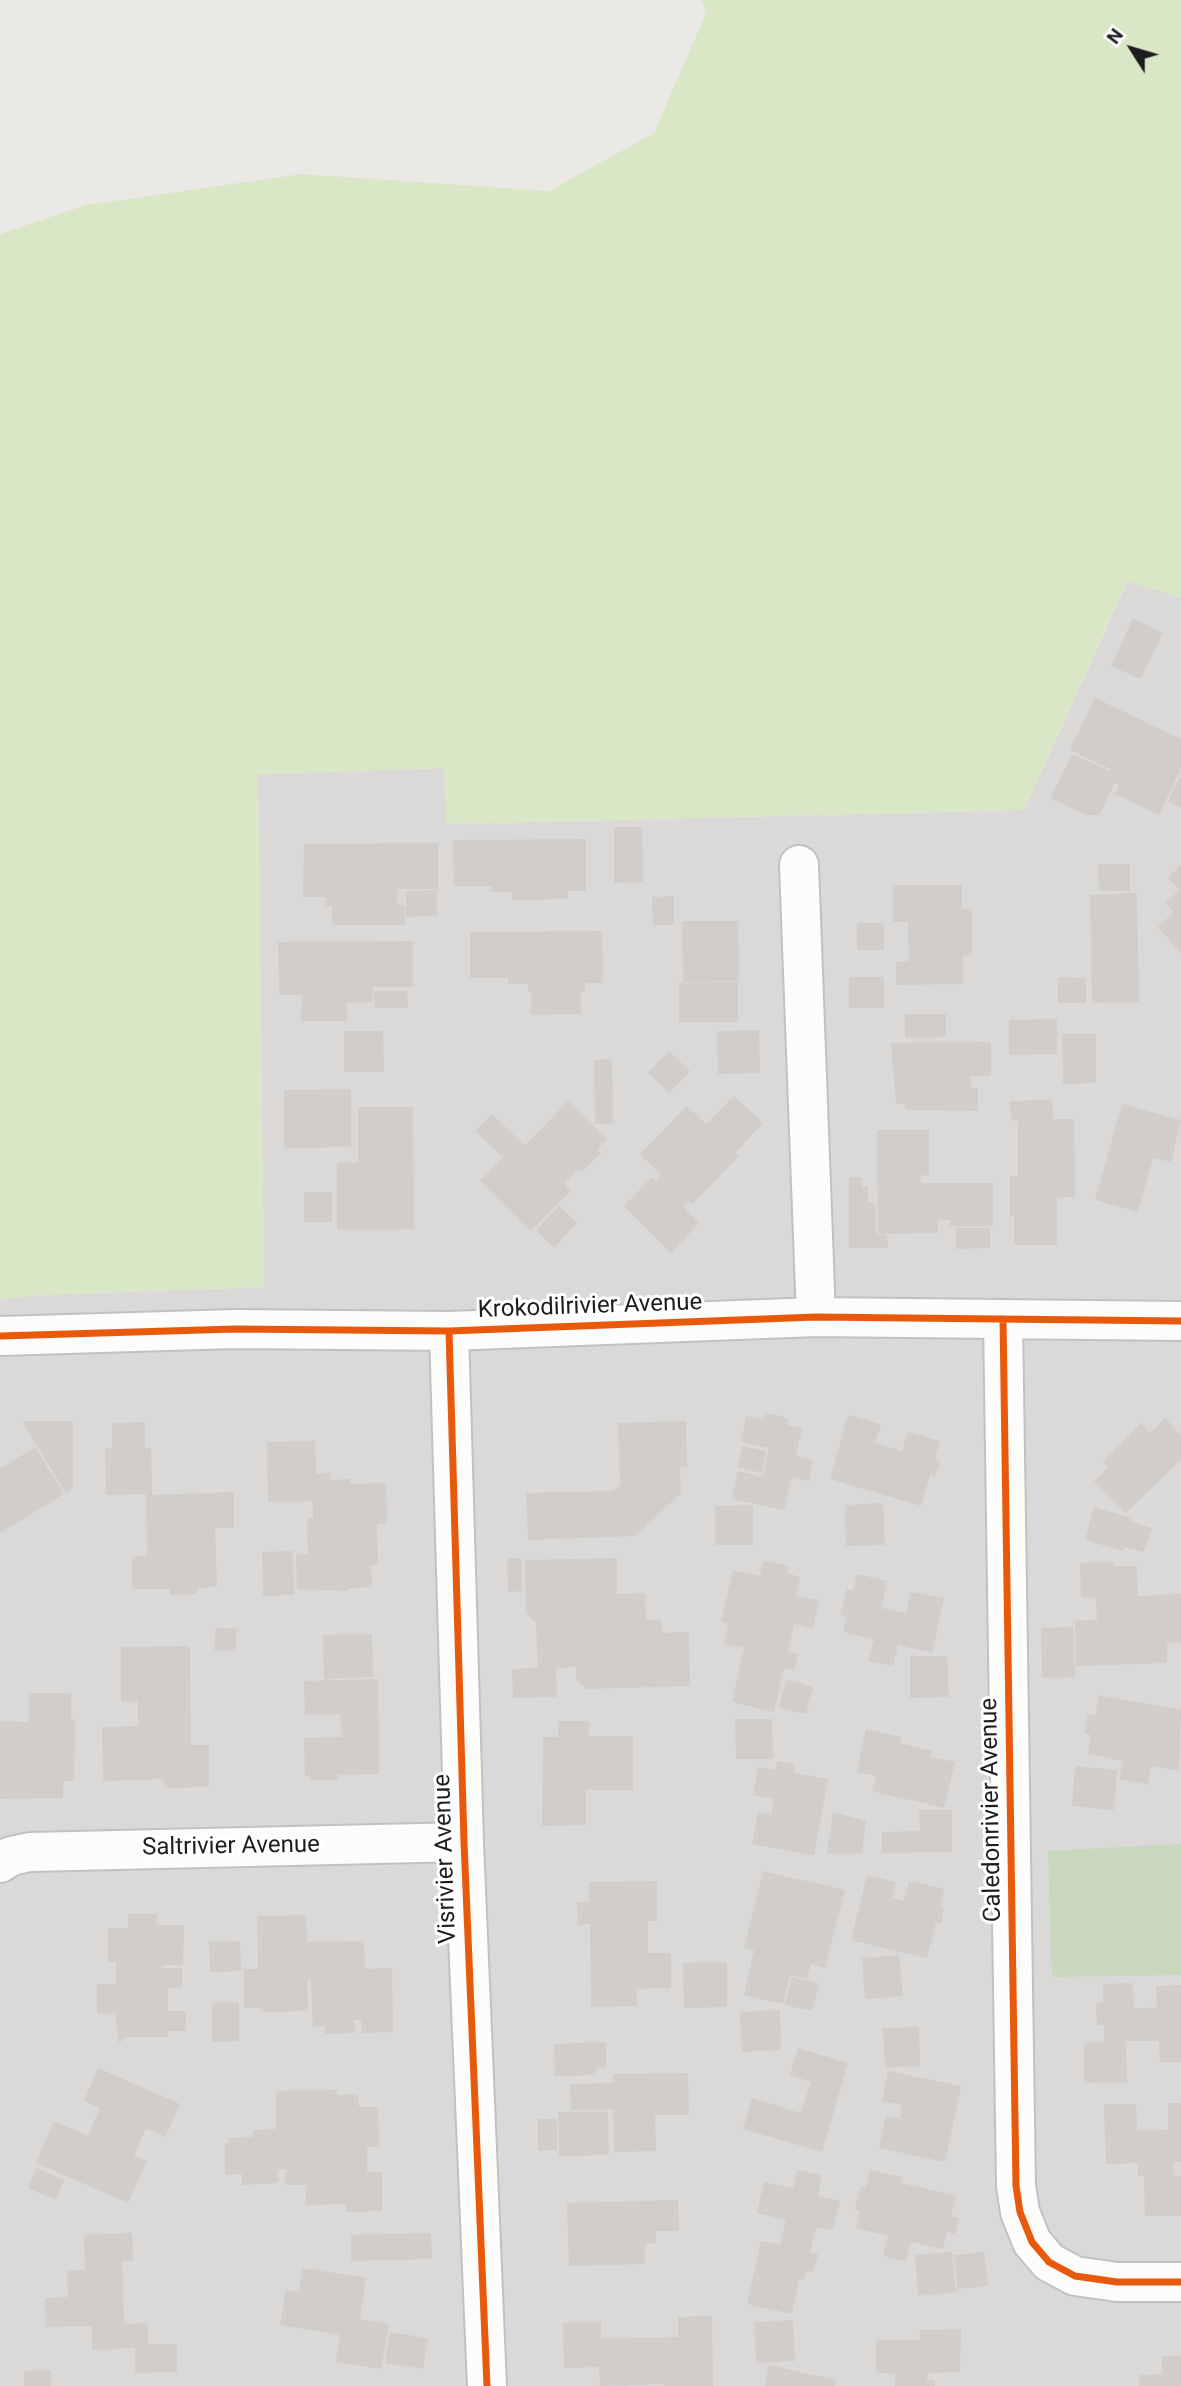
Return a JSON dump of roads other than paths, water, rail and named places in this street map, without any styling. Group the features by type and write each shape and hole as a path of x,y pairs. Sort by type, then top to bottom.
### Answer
{"street":[{"path":"799,865 816,1317"},
{"name":"Krokodilrivier Avenue","path":"0,1336 236,1329 449,1331 816,1317 1181,1321"},
{"name":"Caledonrivier Avenue","path":"1003,1320 1016,2186 1020,2212 1032,2242 1049,2262 1075,2276 1118,2282 1181,2282"},
{"name":"Visrivier Avenue","path":"449,1331 464,1842 488,2386"},
{"name":"Saltrivier Avenue","path":"0,1863 11,1856 30,1852 464,1842"}]}
